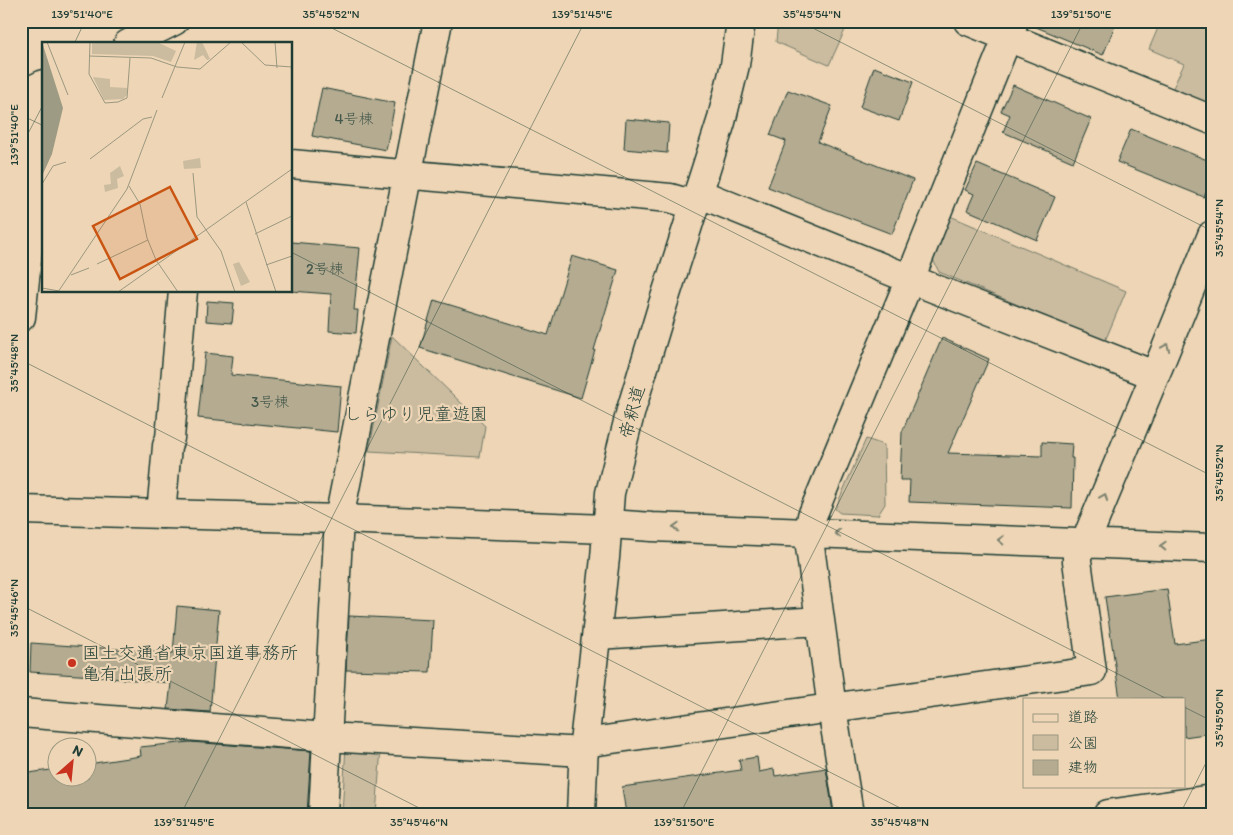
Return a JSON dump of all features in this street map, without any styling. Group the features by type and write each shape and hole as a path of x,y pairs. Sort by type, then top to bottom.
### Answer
{"main road":[{"path":"132,42 174,21"},
{"path":"324,814 340,519 438,21"},
{"name":"帝釈道","path":"581,814 584,747 597,635 610,493 632,410 721,122 735,65 741,21"},
{"path":"968,21 1011,29 1212,120"},
{"path":"849,814 832,708 810,547 809,532 812,516 1011,29"},
{"path":"21,317 42,139 42,119 30,91"},
{"path":"292,164 696,199 910,279 1154,376"},
{"path":"21,713 328,737 584,747 832,708 1092,671 1077,561 1212,235"},
{"path":"161,514 167,446 170,438 182,292"},
{"path":"21,510 606,529 610,524 1212,548"},
{"path":"597,635 820,620"},
{"path":"1108,814 1212,799"}],"green space":[{"path":"778,21 849,21 829,65 776,42"},
{"path":"1161,21 1205,21 1212,24 1212,108 1172,90 1184,64 1149,49"},
{"path":"950,216 1126,291 1105,341 939,272 932,258"},
{"name":"しらゆり児童遊園","path":"392,336 485,426 480,457 369,451"},
{"path":"866,439 884,445 885,504 878,515 840,513 835,509"},
{"path":"346,745 381,748 376,814 342,814"}],"building":[{"path":"1029,21 1117,21 1103,55 1029,24"},
{"path":"874,67 913,82 899,121 860,107"},
{"path":"1013,85 1091,119 1073,162 1003,132 1010,115 1001,111"},
{"path":"322,88 395,103 386,150 312,136"},
{"path":"788,90 832,106 818,142 913,180 892,234 768,187 786,141 770,135"},
{"path":"626,119 669,123 667,153 624,149"},
{"path":"1131,129 1212,162 1212,178 1204,197 1117,162"},
{"path":"977,164 1055,197 1037,240 967,210 974,194 965,190"},
{"path":"292,242 360,248 354,310 358,310 356,333 329,331 331,294 292,291"},
{"path":"572,256 618,270 581,398 420,348 434,300 548,335"},
{"path":"207,301 234,303 232,323 206,321"},
{"path":"942,338 989,359 948,453 1042,456 1042,442 1072,444 1072,508 909,502 910,480 900,480 902,432"},
{"path":"205,353 233,356 231,375 341,386 337,432 198,418"},
{"path":"1167,589 1175,644 1212,639 1212,733 1186,737 1186,698 1120,698 1105,597"},
{"path":"177,606 219,610 210,712 168,709 171,683 30,672 31,643 173,653"},
{"path":"349,616 433,620 430,672 346,670"},
{"path":"190,742 311,751 307,814 21,814 21,774 48,770 48,788 98,788 98,762 141,756 140,747"},
{"path":"757,757 759,772 774,769 775,776 826,768 833,812 821,814 626,814 622,787 741,770 739,760"}],"place":[{"name":"国土交通省東京国道事務所 亀有出張所","path":"72,663"}]}
